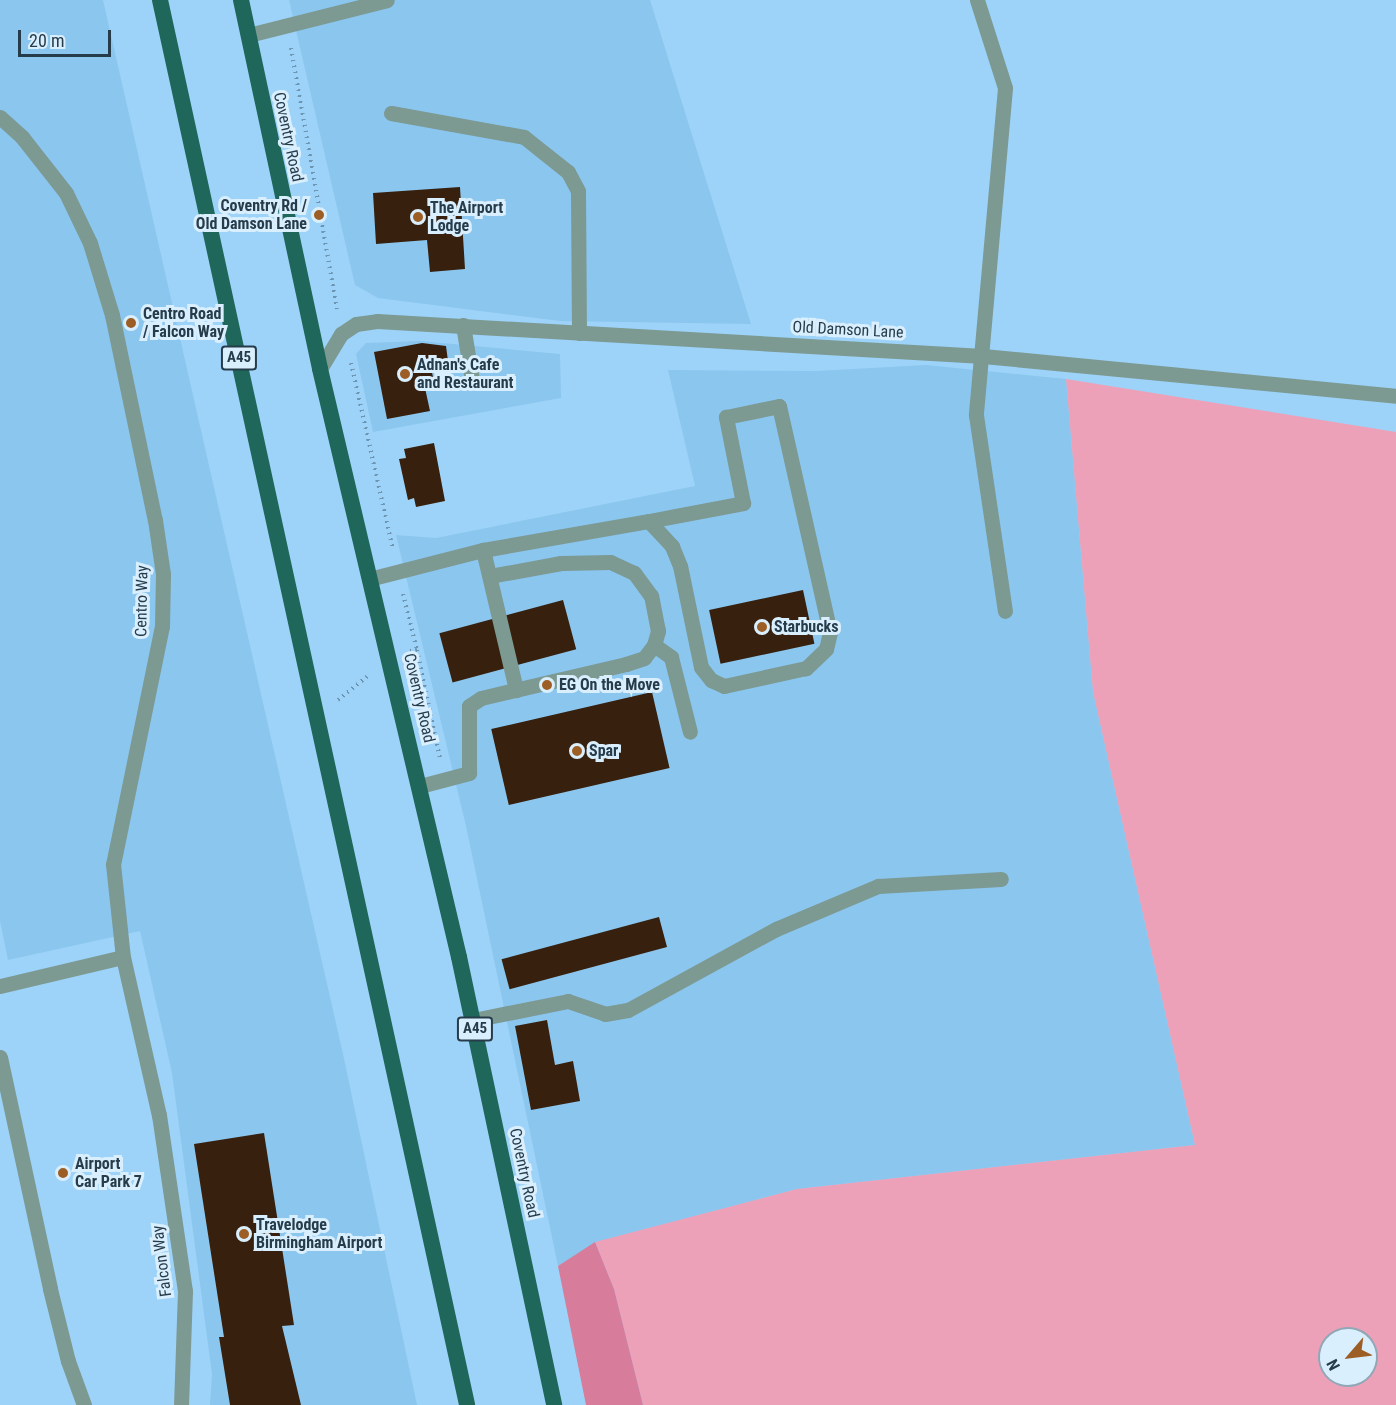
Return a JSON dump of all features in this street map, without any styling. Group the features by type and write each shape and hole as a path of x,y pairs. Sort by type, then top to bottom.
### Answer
{"highway":[{"name":"A45","path":"160,0 467,1405"},
{"name":"Coventry Road","path":"242,0 320,369 373,578 473,1020 552,1405"}],"street":[{"path":"249,35 387,0"},
{"path":"977,0 1005,88 976,415 1005,611"},
{"path":"391,113 524,136 568,172 578,191 579,333"},
{"name":"Centro Way","path":"0,117 22,137 66,193 90,243 112,315 155,520 163,574 162,626 113,864 123,957 159,1115"},
{"name":"Old Damson Lane","path":"341,334 356,324 377,321 463,325 982,356 1396,396"},
{"path":"463,325 472,381"},
{"path":"320,369 341,334"},
{"path":"373,578 398,569 483,550 743,503 726,417 779,406 830,632 826,649 806,668 724,686 711,680 700,667 672,546 649,521"},
{"path":"483,550 516,690"},
{"path":"420,786 469,773 469,706 481,698 626,664 644,658 654,645 658,631 651,596 634,573 610,562 561,563 490,576"},
{"path":"654,645 671,657 690,732"},
{"path":"473,1020 568,1001 605,1014 628,1010 776,929 878,886 1001,879"},
{"path":"0,986 123,957"},
{"path":"0,1057 68,1361 73,1405"},
{"name":"Falcon Way","path":"159,1115 185,1291 182,1405"},
{"path":"68,1361 84,1405"}],"path":[{"path":"287,27 341,334 417,650 390,654 318,716"}],"shaded area":[{"path":"0,0 103,0 343,1054 417,1405 210,1405 212,1374 172,1073 140,931 8,960 0,921"},
{"path":"289,0 650,0 751,324 560,321 378,298 355,285"},
{"path":"420,341 560,354 561,398 373,432 356,354 366,343"},
{"path":"926,365 1066,379 1093,692 1195,1145 797,1189 596,1242 558,1266 466,826 396,535 436,538 695,486 668,370 817,371"},
{"path":"1066,379 1396,432 1396,1405 643,1405 614,1289 595,1242 797,1189 1195,1145 1093,692"},
{"path":"595,1242 614,1289 643,1405 586,1405 558,1266"}],"building":[{"name":"The Airport Lodge","path":"460,187 465,269 430,272 427,240 376,244 373,193"},
{"name":"Adnan's Cafe and Restaurant","path":"422,343 446,346 448,361 429,359 435,386 425,388 430,411 387,419 374,352"},
{"path":"434,443 445,501 416,507 414,498 408,500 399,459 406,458 404,449"},
{"name":"Starbucks","path":"803,590 814,644 721,664 709,610"},
{"path":"563,600 576,649 453,682 439,633"},
{"path":"652,692 670,768 509,805 491,729"},
{"path":"659,917 667,947 510,989 502,959"},
{"path":"547,1020 555,1065 573,1061 580,1101 531,1110 515,1026"},
{"name":"Travelodge Birmingham Airport","path":"264,1133 294,1325 282,1326 301,1405 230,1405 219,1337 224,1337 194,1144"}],"place":[{"name":"Coventry Rd / Old Damson Lane","path":"319,215"},
{"name":"The Airport Lodge","path":"418,217"},
{"name":"Centro Road / Falcon Way","path":"131,323"},
{"name":"Adnan's Cafe and Restaurant","path":"405,374"},
{"name":"Starbucks","path":"762,627"},
{"name":"EG On the Move","path":"547,685"},
{"name":"Spar","path":"577,751"},
{"name":"Airport Car Park 7","path":"63,1173"},
{"name":"Travelodge Birmingham Airport","path":"244,1234"}]}
